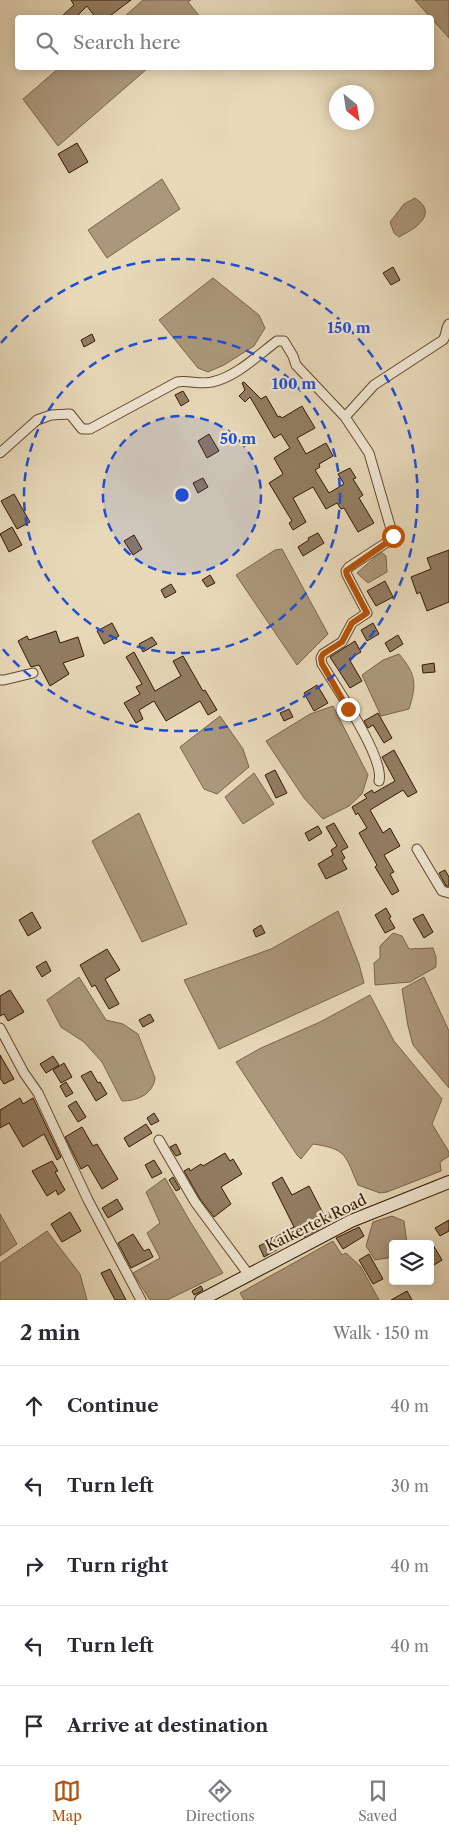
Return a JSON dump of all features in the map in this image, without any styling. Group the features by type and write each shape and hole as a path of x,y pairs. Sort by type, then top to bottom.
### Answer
{"main road":[{"name":"Kaikertek Road","path":"201,1300 351,1221 449,1182"}],"street":[{"path":"345,417 374,385 443,340 449,324"},
{"path":"0,453 37,420 51,415 70,414 82,429 90,429 177,382 187,381 198,384 214,382 236,372 277,341 284,341 296,365 345,417 369,453 393,536 392,539 346,571 367,613 352,623 342,642 323,654 321,658 326,671 373,748 379,768 379,781"},
{"path":"0,680 33,673"},
{"path":"417,849 442,891 449,893"},
{"path":"0,1028 24,1073 38,1093 88,1200 141,1300"},
{"path":"158,1140 195,1202 249,1275"}],"shaded area":[{"path":"143,0 191,0 188,2 198,15 126,15"},
{"path":"415,0 449,0 449,38 434,21 434,15 428,15"},
{"path":"57,70 146,70 58,146 23,99"},
{"path":"162,179 180,209 107,258 88,230"},
{"path":"415,198 423,206 424,217 418,225 399,237 394,233 390,222 404,204"},
{"path":"213,278 259,315 265,328 254,346 224,365 208,372 198,368 159,320"},
{"path":"282,549 328,634 297,665 236,575 275,550"},
{"path":"381,552 386,556 387,572 368,583 357,573"},
{"path":"399,654 412,674 414,686 412,700 409,709 381,716 362,675 383,660"},
{"path":"333,706 368,775 362,794 349,806 323,819 304,798 266,741 310,714"},
{"path":"220,716 243,749 249,767 217,794 204,789 180,747"},
{"path":"254,773 274,804 243,824 225,797"},
{"path":"139,813 187,924 142,942 92,841"},
{"path":"338,911 359,964 364,983 219,1049 184,980 271,949"},
{"path":"393,933 402,936 409,949 433,948 436,957 436,967 410,982 375,985 374,963 380,958 380,946"},
{"path":"79,977 106,1020 123,1024 138,1034 155,1078 151,1089 143,1096 133,1100 122,1101 102,1062 84,1042 61,1027 47,1000"},
{"path":"424,977 449,1031 449,1088 413,1045 408,1026 402,989"},
{"path":"370,995 394,1041 442,1099 432,1124 449,1152 449,1156 440,1162 441,1171 380,1193 358,1185 347,1160 339,1151 333,1148 313,1144 301,1159 236,1062 261,1048 320,1022"},
{"path":"165,1178 223,1273 167,1300 150,1300 133,1273 160,1258 147,1233 160,1223 146,1192"},
{"path":"0,1214 17,1244 0,1256"},
{"path":"392,1216 404,1221 406,1240 389,1240 389,1258 375,1260 366,1246 373,1222"},
{"path":"47,1231 80,1274 87,1300 0,1300 0,1263"},
{"path":"333,1241 342,1255 346,1253 361,1267 379,1300 244,1300 240,1293"}],"building":[{"path":"71,0 131,0 111,15 94,15 87,6 78,15 63,15 74,5"},
{"path":"77,143 88,162 69,173 58,154"},
{"path":"393,267 400,280 391,285 383,273"},
{"path":"92,334 95,341 84,347 81,340"},
{"path":"244,382 261,399 266,396 278,417 282,418 302,406 315,428 297,438 306,454 326,443 333,456 319,464 320,467 315,470 329,493 344,484 338,474 350,468 356,478 353,479 363,495 359,498 374,523 358,532 344,508 341,509 337,503 326,509 313,487 293,498 306,522 293,530 289,523 292,521 269,483 283,474 274,458 290,448 281,434 274,438 250,397 245,402 239,396 245,390 242,383"},
{"path":"183,391 189,401 181,406 175,395"},
{"path":"209,434 219,451 207,458 198,441"},
{"path":"203,478 208,487 198,493 193,483"},
{"path":"14,494 30,522 17,529 1,501"},
{"path":"12,527 22,545 9,552 0,534"},
{"path":"318,533 324,543 303,556 298,547 309,540 308,538"},
{"path":"134,535 142,549 133,555 124,541"},
{"path":"449,550 449,602 427,611 420,592 417,594 411,577 431,569 427,558"},
{"path":"210,575 215,583 207,587 202,580"},
{"path":"385,581 393,597 376,606 367,591"},
{"path":"171,584 176,592 165,598 161,590"},
{"path":"112,623 119,636 104,644 97,631"},
{"path":"373,623 379,634 367,641 361,630"},
{"path":"56,631 60,643 78,637 84,656 63,663 69,674 50,686 39,665 31,667 18,641 27,636 29,640"},
{"path":"398,635 403,644 390,652 385,643"},
{"path":"152,637 157,644 143,652 139,644"},
{"path":"355,641 361,652 349,659 362,681 350,688 330,657"},
{"path":"134,652 155,691 181,676 173,661 183,656 203,691 205,690 217,710 208,715 200,701 166,721 154,701 139,710 143,719 136,723 124,703 140,694 136,687 142,684 126,657"},
{"path":"434,663 435,672 423,673 422,665"},
{"path":"317,685 328,703 314,711 304,693"},
{"path":"289,709 293,717 284,721 280,713"},
{"path":"378,713 392,738 384,743 373,725 368,728 364,721"},
{"path":"394,750 417,792 408,797 403,790 370,810 383,833 390,828 400,846 384,855 394,872 390,874 399,891 392,895 375,867 377,865 359,833 367,828 352,807 367,798 364,795 372,790 374,793 395,781 382,757"},
{"path":"275,770 287,793 276,798 265,775"},
{"path":"334,823 348,847 341,851 345,858 342,860 347,869 326,879 318,864 333,855 331,850 337,846 326,827"},
{"path":"318,826 322,833 309,841 305,833"},
{"path":"445,870 449,877 449,886 446,886 439,873"},
{"path":"386,908 395,928 385,933 375,915"},
{"path":"32,912 41,928 28,936 19,920"},
{"path":"423,914 433,932 424,938 413,919"},
{"path":"261,925 265,933 256,937 253,930"},
{"path":"107,949 120,970 105,979 119,1004 109,1009 95,985 92,987 80,965"},
{"path":"46,961 51,971 42,977 36,967"},
{"path":"10,990 24,1012 8,1021 4,1014 0,1016 0,996"},
{"path":"150,1014 154,1021 143,1027 139,1020"},
{"path":"0,1055 14,1079 4,1084 0,1078"},
{"path":"53,1056 59,1065 46,1073 40,1064"},
{"path":"64,1063 72,1077 61,1083 53,1070"},
{"path":"91,1071 107,1094 96,1101 81,1076"},
{"path":"66,1082 73,1093 66,1097 60,1086"},
{"path":"20,1098 23,1104 33,1098 61,1157 57,1160 44,1134 23,1147 9,1123 0,1128 0,1110"},
{"path":"76,1101 86,1117 78,1122 68,1106"},
{"path":"154,1113 159,1121 151,1125 147,1118"},
{"path":"146,1124 152,1133 129,1147 124,1138"},
{"path":"82,1127 93,1146 97,1144 118,1179 102,1189 88,1165 81,1169 65,1137"},
{"path":"176,1144 181,1154 176,1156 170,1147"},
{"path":"225,1153 230,1161 233,1159 242,1174 221,1187 231,1204 214,1217 200,1199 184,1171 189,1168 190,1171 201,1164 203,1166"},
{"path":"154,1160 162,1173 152,1178 145,1165"},
{"path":"52,1161 58,1171 55,1172 65,1190 58,1195 56,1190 47,1196 32,1171"},
{"path":"173,1177 180,1189 176,1191 169,1180"},
{"path":"282,1177 292,1195 309,1186 324,1215 328,1212 333,1221 264,1257 259,1246 294,1227 272,1183"},
{"path":"117,1199 123,1209 108,1218 102,1208"},
{"path":"70,1212 81,1231 62,1242 51,1224"},
{"path":"449,1220 449,1231 440,1236 435,1228"},
{"path":"359,1227 364,1236 343,1249 336,1238"},
{"path":"133,1234 144,1251 149,1249 153,1257 131,1268 118,1243"},
{"path":"434,1247 442,1260 434,1265"},
{"path":"369,1254 383,1279 373,1284 359,1260"},
{"path":"110,1269 126,1300 115,1300 101,1273"},
{"path":"201,1286 203,1290 194,1295 192,1291"},
{"path":"407,1291 412,1300 391,1300"}],"route":[{"path":"348,709 322,664 321,658 328,650 335,648 342,642 352,623 368,611 346,571 349,567 392,539 393,536"}]}
